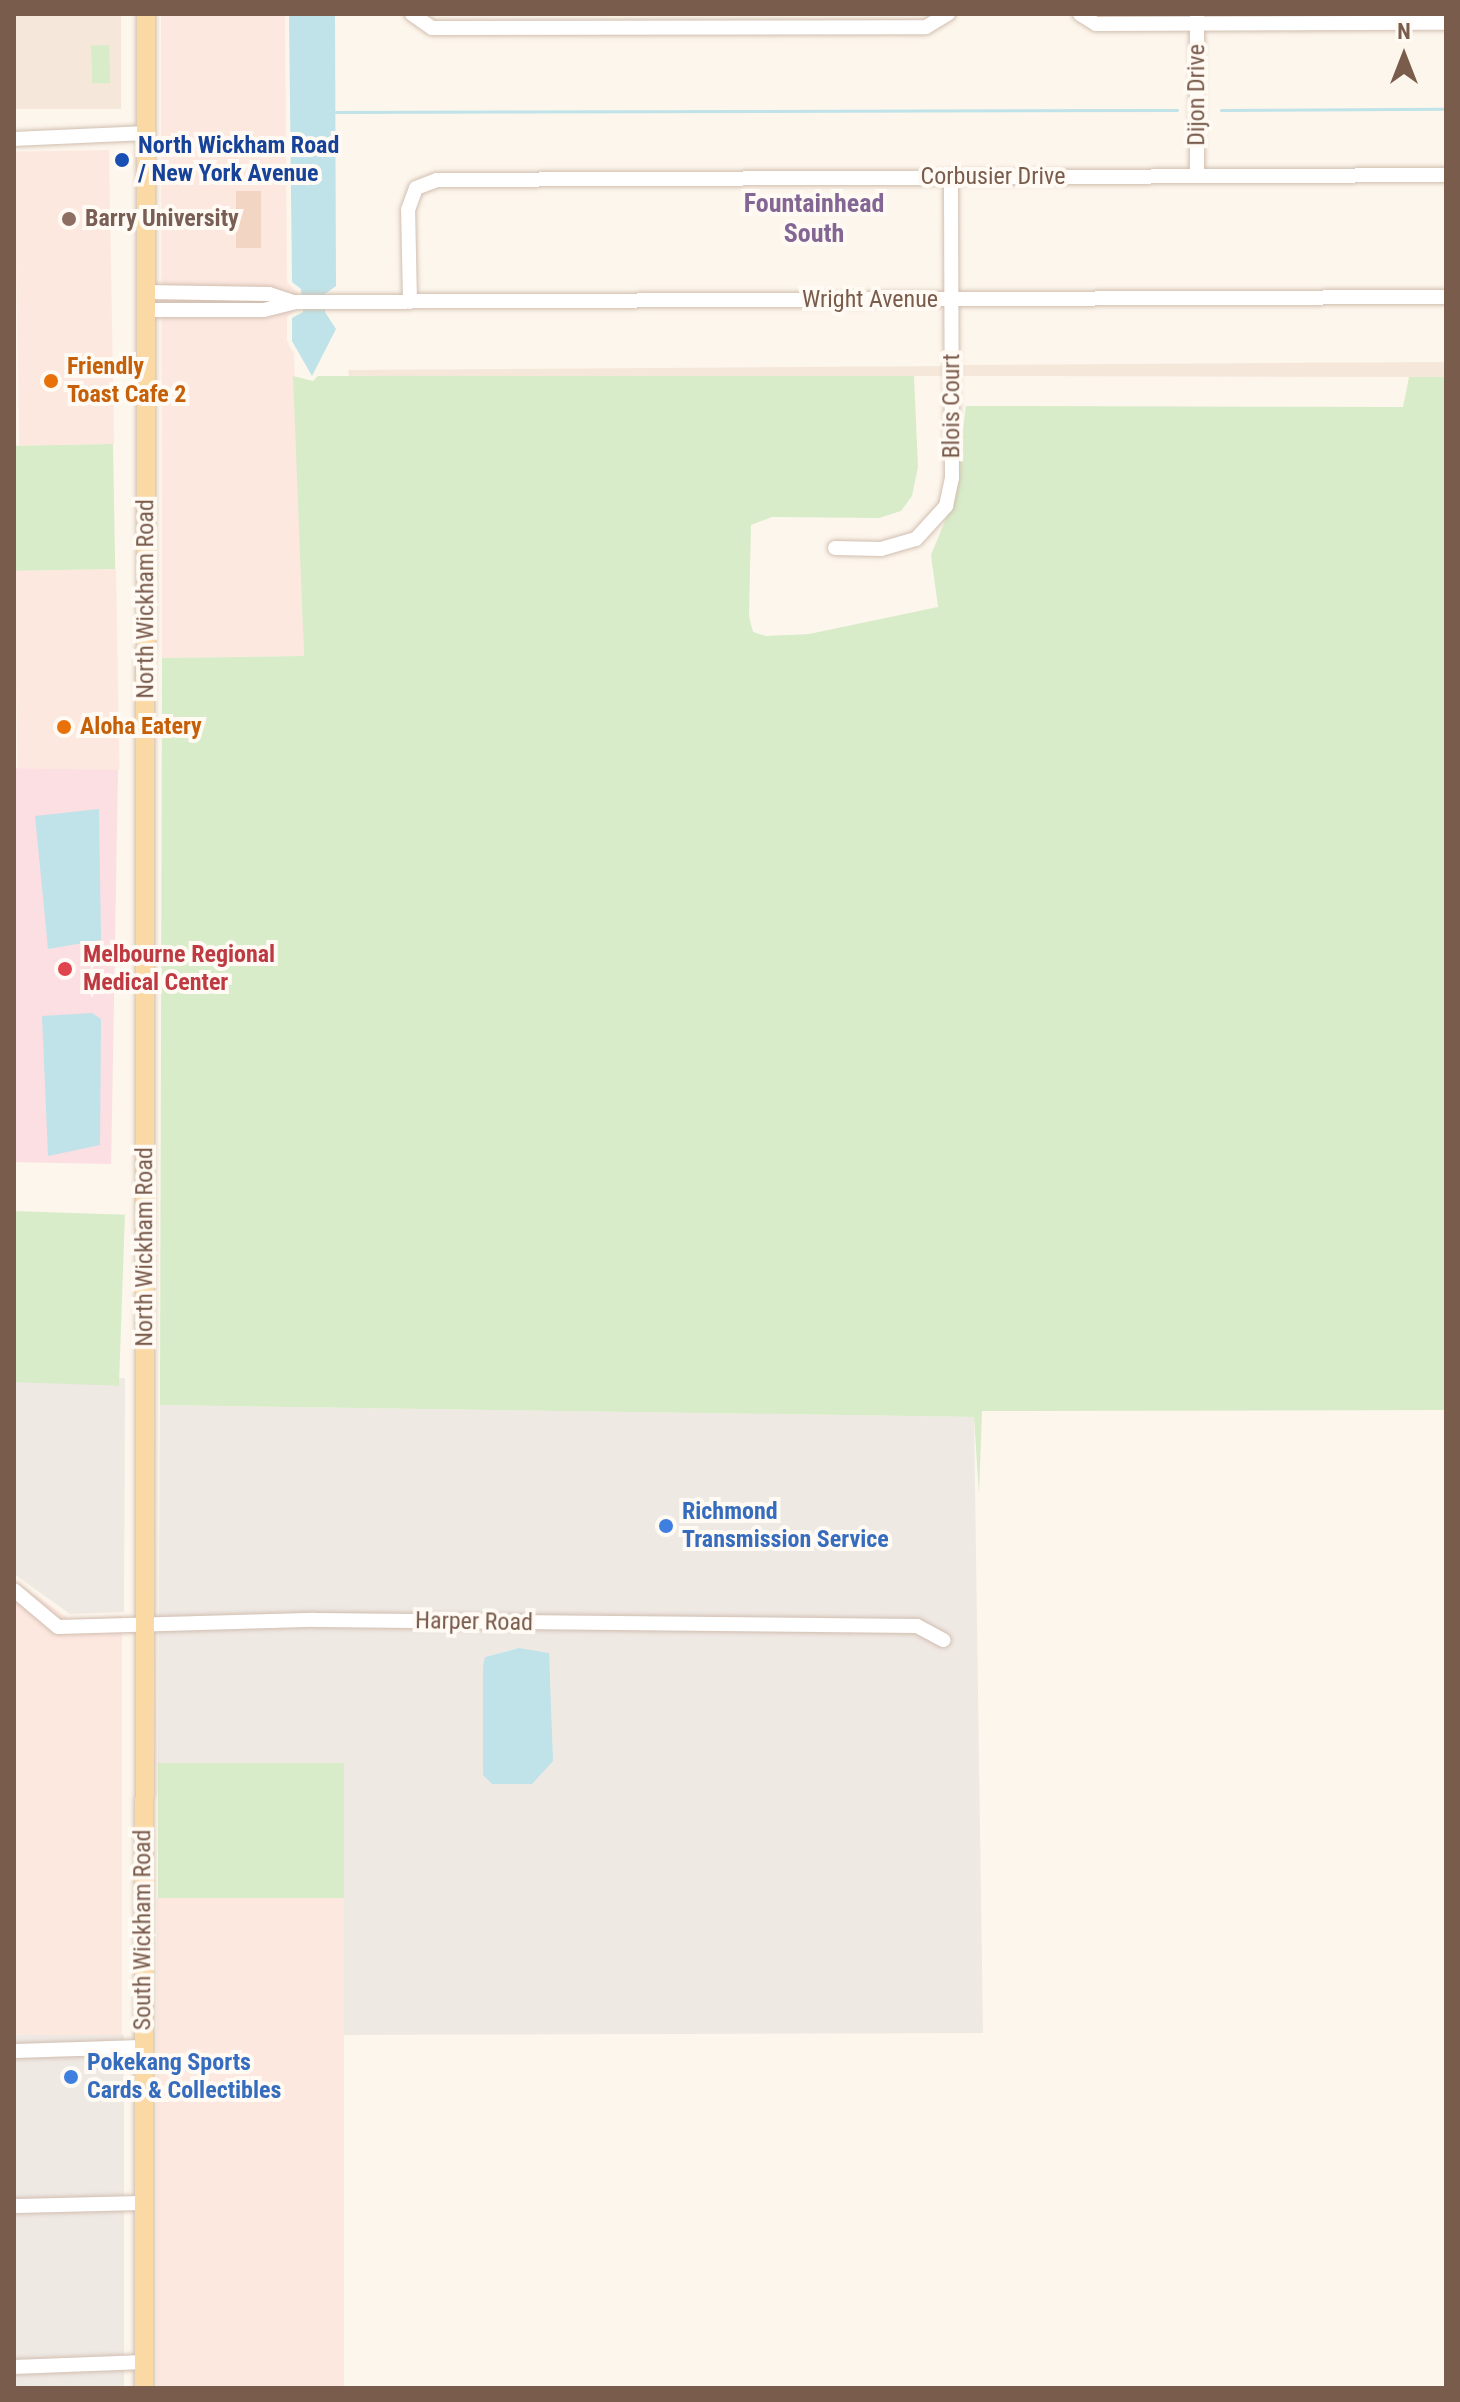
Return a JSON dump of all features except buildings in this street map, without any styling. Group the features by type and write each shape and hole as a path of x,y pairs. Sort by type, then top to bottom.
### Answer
{"main road":[{"name":"North Wickham Road","path":"144,1568 146,14"},
{"name":"South Wickham Road","path":"144,1568 144,2388"}],"street":[{"path":"1080,15 1096,24 1197,20 1446,23"},
{"path":"413,18 448,28 926,27 948,17"},
{"name":"Dijon Drive","path":"1197,20 1197,176"},
{"path":"14,139 146,133"},
{"name":"Corbusier Drive","path":"410,302 408,210 416,188 437,180 1446,175"},
{"name":"Blois Court","path":"835,548 881,549 916,539 946,506 952,478 951,178"},
{"name":"Wright Avenue","path":"146,301 264,310 295,302 1446,297"},
{"name":"Harper Road","path":"14,1590 58,1627 917,1626 943,1640"},
{"path":"14,2051 143,2047"},
{"path":"14,2206 145,2203"},
{"path":"14,2367 144,2362"}],"shaded area":[{"path":"14,14 121,14 121,109 14,109"},
{"path":"161,14 285,14 287,282 297,292 298,309 287,317 287,341 294,354 304,656 162,658"},
{"path":"109,150 114,444 19,446 14,152"},
{"path":"1446,362 1446,377 957,376 957,365"},
{"path":"946,366 946,376 349,376 348,370"},
{"path":"116,569 120,770 18,772 14,571"},
{"name":"Melbourne Regional Medical Center","path":"14,768 118,770 111,1164 14,1162"},
{"path":"125,1378 124,1612 70,1614 14,1574 14,1382"},
{"path":"160,1405 974,1417 983,2033 344,2035 343,1763 158,1767","holes":["519,1648 530,1650 483,1774 485,1657"]},
{"path":"14,1580 69,1619 122,1616 122,2039 14,2041"},
{"path":"157,1898 344,1898 344,2388 157,2388"},
{"path":"14,2035 124,2035 124,2388 14,2388"}],"green space":[{"path":"109,45 110,83 92,84 91,46"},
{"path":"293,376 313,381 318,376 914,376 918,467 912,496 901,511 879,518 772,517 751,525 749,616 753,632 766,636 809,634 938,607 931,555 955,497 966,406 1403,407 1409,377 1446,377 1446,1410 982,1411 979,1495 974,1417 160,1405 162,658 304,656"},
{"path":"113,444 115,569 16,571 14,446"},
{"path":"14,1211 125,1215 119,1386 14,1382"},
{"path":"158,1763 344,1763 344,1898 158,1898"}],"water":[{"path":"289,14 335,14 336,286 325,294 325,312 336,329 312,376 292,341 292,318 303,312 301,289 292,282"},
{"path":"99,809 101,940 48,949 35,816"},
{"path":"92,1013 101,1019 100,1145 48,1156 42,1016"},
{"path":"519,1648 549,1653 553,1761 532,1784 492,1784 483,1775 483,1666 485,1657"}],"waterway":[{"path":"1221,110 1446,109"},
{"path":"336,112 1177,110"}],"place":[{"name":"North Wickham Road / New York Avenue","path":"122,160"},
{"name":"Barry University","path":"69,219"},
{"name":"Friendly Toast Cafe 2","path":"51,381"},
{"name":"Aloha Eatery","path":"64,727"},
{"name":"Melbourne Regional Medical Center","path":"65,969"},
{"name":"Richmond Transmission Service","path":"666,1526"},
{"name":"Pokekang Sports Cards & Collectibles","path":"71,2077"}],"district":[{"name":"Fountainhead South","path":"814,219"}]}
